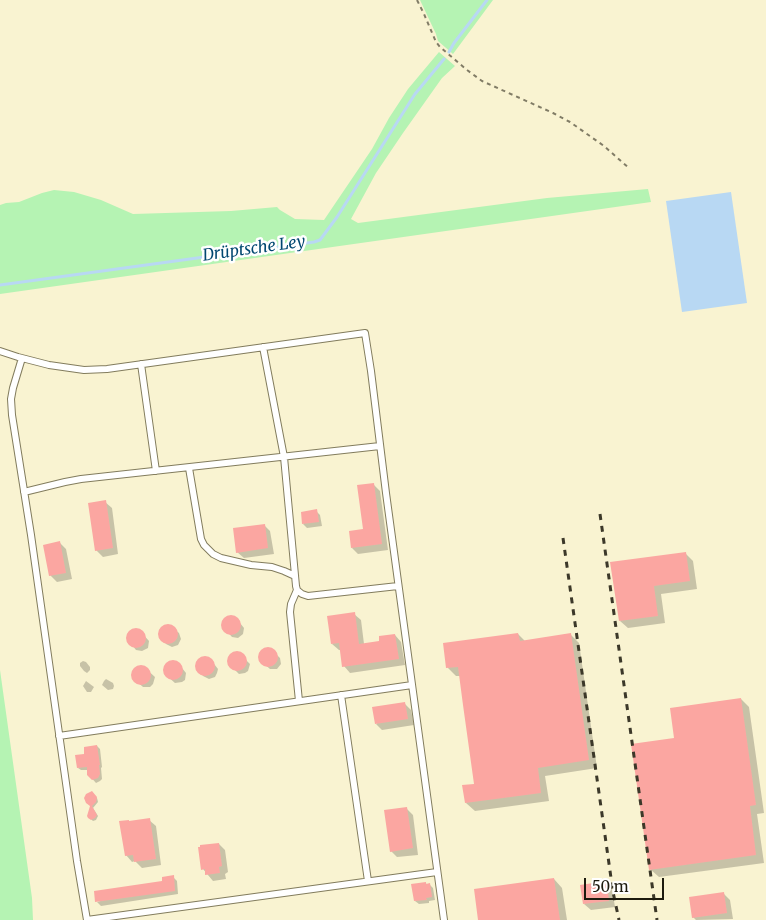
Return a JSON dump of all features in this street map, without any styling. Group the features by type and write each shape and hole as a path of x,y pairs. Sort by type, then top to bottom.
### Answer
{"lane":[{"path":"0,351 49,365 84,370 107,369 365,333 444,920"},
{"path":"263,347 284,457 297,590 290,612 300,701"},
{"path":"22,358 11,399 12,415 87,920 437,872"},
{"path":"141,364 156,471"},
{"path":"24,492 65,482 380,446"},
{"path":"189,468 201,538 204,545 213,554 221,558 252,565 272,567 295,576"},
{"path":"297,590 308,596 398,586"},
{"path":"59,736 412,685"},
{"path":"341,695 368,881"}],"path":[{"path":"417,0 436,42 467,70 482,81 570,122 604,146 630,169"}],"green space":[{"path":"420,0 493,0 453,54 438,41"},
{"path":"439,52 455,66 442,78 403,133 376,173 351,219 358,223 547,198 648,189 651,202 0,294 0,205 19,202 54,190 74,192 101,200 133,214 231,211 277,207 295,219 324,220 372,149 408,89"},
{"path":"0,670 32,898 33,920 0,920"}],"water":[{"path":"731,192 747,303 682,312 666,201"}],"building":[{"path":"374,483 382,544 351,548 349,531 363,529 357,485"},
{"path":"106,500 113,548 95,551 88,503"},
{"path":"317,509 319,522 302,524 301,512"},
{"path":"265,524 268,548 236,553 233,528"},
{"path":"60,541 66,573 49,576 43,545"},
{"path":"686,552 690,581 654,586 658,616 619,621 610,562"},
{"path":"355,612 359,644 379,641 379,636 395,634 399,659 342,667 339,643 331,644 327,616"},
{"path":"231,615 238,618 241,625 238,632 231,635 224,632 221,625 224,618"},
{"path":"168,624 175,627 178,634 175,641 168,644 161,641 158,634 161,627"},
{"path":"136,628 143,631 146,638 143,645 136,648 129,645 126,638 129,631"},
{"path":"518,633 520,641 571,633 589,760 538,768 541,793 465,803 462,785 474,784 458,667 446,668 443,643"},
{"path":"268,647 275,650 278,657 275,664 268,667 261,664 258,657 261,650"},
{"path":"237,651 244,654 247,661 244,668 237,671 230,668 227,661 230,654"},
{"path":"205,656 212,659 215,666 212,673 205,676 198,673 195,666 198,659"},
{"path":"173,660 180,663 183,670 180,677 173,680 166,677 163,670 166,663"},
{"path":"141,665 148,668 151,675 148,682 141,685 134,682 131,675 134,668"},
{"path":"741,698 756,805 750,806 756,855 649,870 631,744 674,738 670,708"},
{"path":"405,702 408,719 375,724 372,707"},
{"path":"97,745 100,774 98,778 92,780 87,775 87,767 77,768 75,755 84,754 84,747"},
{"path":"92,791 97,797 96,802 92,806 97,815 91,820 87,816 90,806 84,798 86,794"},
{"path":"407,807 413,848 390,852 384,810"},
{"path":"150,818 156,859 134,862 133,855 125,856 119,821"},
{"path":"219,843 222,866 219,867 220,873 205,875 205,869 201,870 198,847 200,845"},
{"path":"174,875 175,891 95,902 94,891 162,881 162,877"},
{"path":"554,878 560,920 478,920 474,889"},
{"path":"607,881 609,901 583,904 580,885"},
{"path":"426,882 426,884 430,883 432,897 426,898 427,900 414,901 411,884"},
{"path":"724,892 727,913 692,918 689,897"}],"waterway":[{"name":"Drüptsche Ley","path":"449,52 487,0"},
{"name":"Drüptsche Ley","path":"0,285 320,240 337,217 415,94 444,59"}],"railway":[{"path":"600,514 657,920"},
{"path":"563,538 613,892 619,920"}]}
